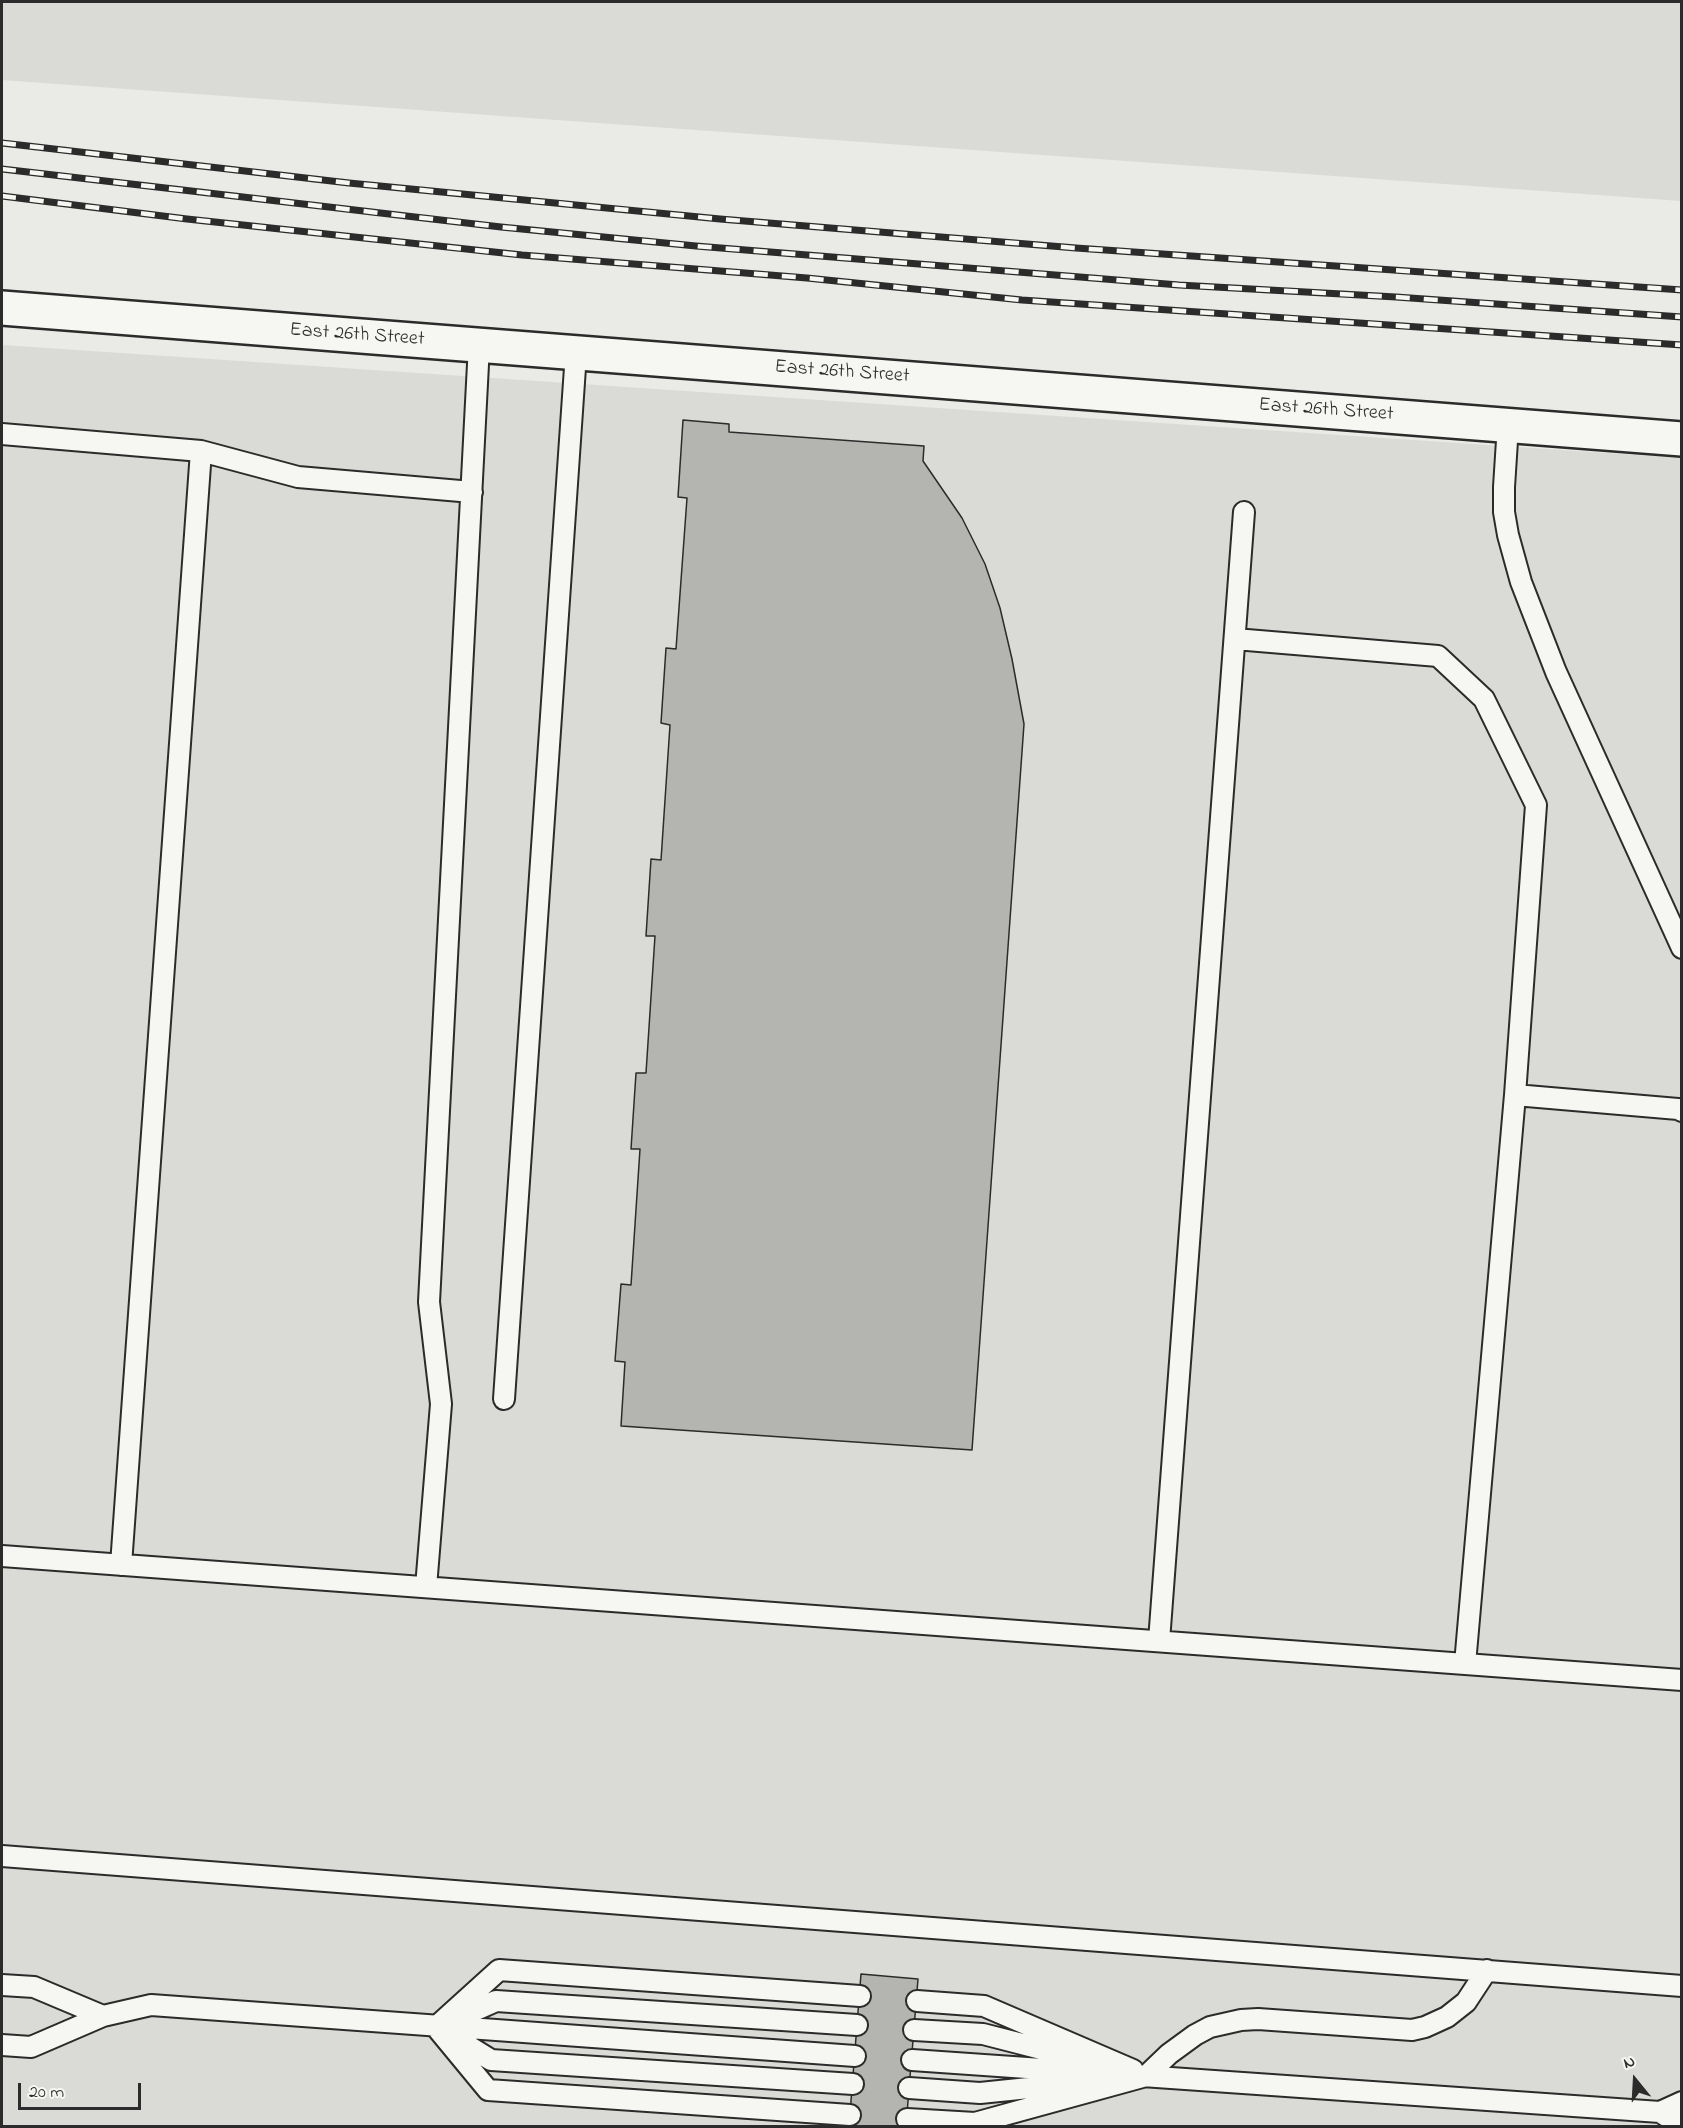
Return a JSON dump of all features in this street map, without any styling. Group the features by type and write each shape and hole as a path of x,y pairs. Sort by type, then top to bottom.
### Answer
{"street":[{"name":"East 26th Street","path":"2,308 1682,439"}],"lane":[{"path":"426,1587 441,1404 429,1302 479,345"},
{"path":"504,1399 576,353"},
{"path":"1508,425 1504,512 1521,582 1557,672 1682,948"},
{"path":"2,434 201,451 298,477 472,492"},
{"path":"121,1565 201,451"},
{"path":"1159,1641 1244,512"},
{"path":"1235,639 1438,656 1484,699 1536,805 1515,1095 1465,1664"},
{"path":"1515,1095 1682,1111"},
{"path":"2,1556 1682,1680"},
{"path":"2,1856 1682,1986"},
{"path":"436,2027 500,1970 860,1996"},
{"path":"907,2119 975,2123 1146,2076 1168,2054 1195,2035 1210,2027 1241,2020 1258,2019 1412,2030 1425,2027 1447,2017 1466,2002 1487,1970"},
{"path":"2,1985 34,1987 103,2016"},
{"path":"436,2027 496,2001 858,2025"},
{"path":"916,2001 984,2006 1146,2076"},
{"path":"2,2045 31,2047 103,2016 151,2005 855,2056"},
{"path":"436,2027 491,2060 853,2084"},
{"path":"436,2027 488,2090 850,2115"},
{"path":"914,2030 983,2034 1146,2076"},
{"path":"912,2060 1659,2112 1682,2103"},
{"path":"909,2088 980,2093 1146,2076"},
{"path":"1659,2112 1682,2126"}],"shaded area":[{"path":"2,2 1681,2 1681,201 2,80"},
{"path":"2,345 1681,458 1681,2126 2,2126"}],"building":[{"path":"683,420 729,424 729,432 924,446 923,461 962,518 985,564 1000,608 1024,724 972,1450 621,1426 625,1362 615,1361 621,1284 631,1285 640,1149 631,1149 636,1073 646,1073 655,936 646,936 651,859 661,860 670,725 661,723 666,648 676,649 687,498 678,497"},
{"path":"861,1974 918,1979 906,2126 849,2126"}],"railway":[{"path":"2,143 349,183 720,219 1076,248 1682,290"},
{"path":"2,169 501,227 696,246 1179,285 1396,297 1682,317"},
{"path":"2,196 187,219 522,255 807,278 1022,300 1682,345"}]}
